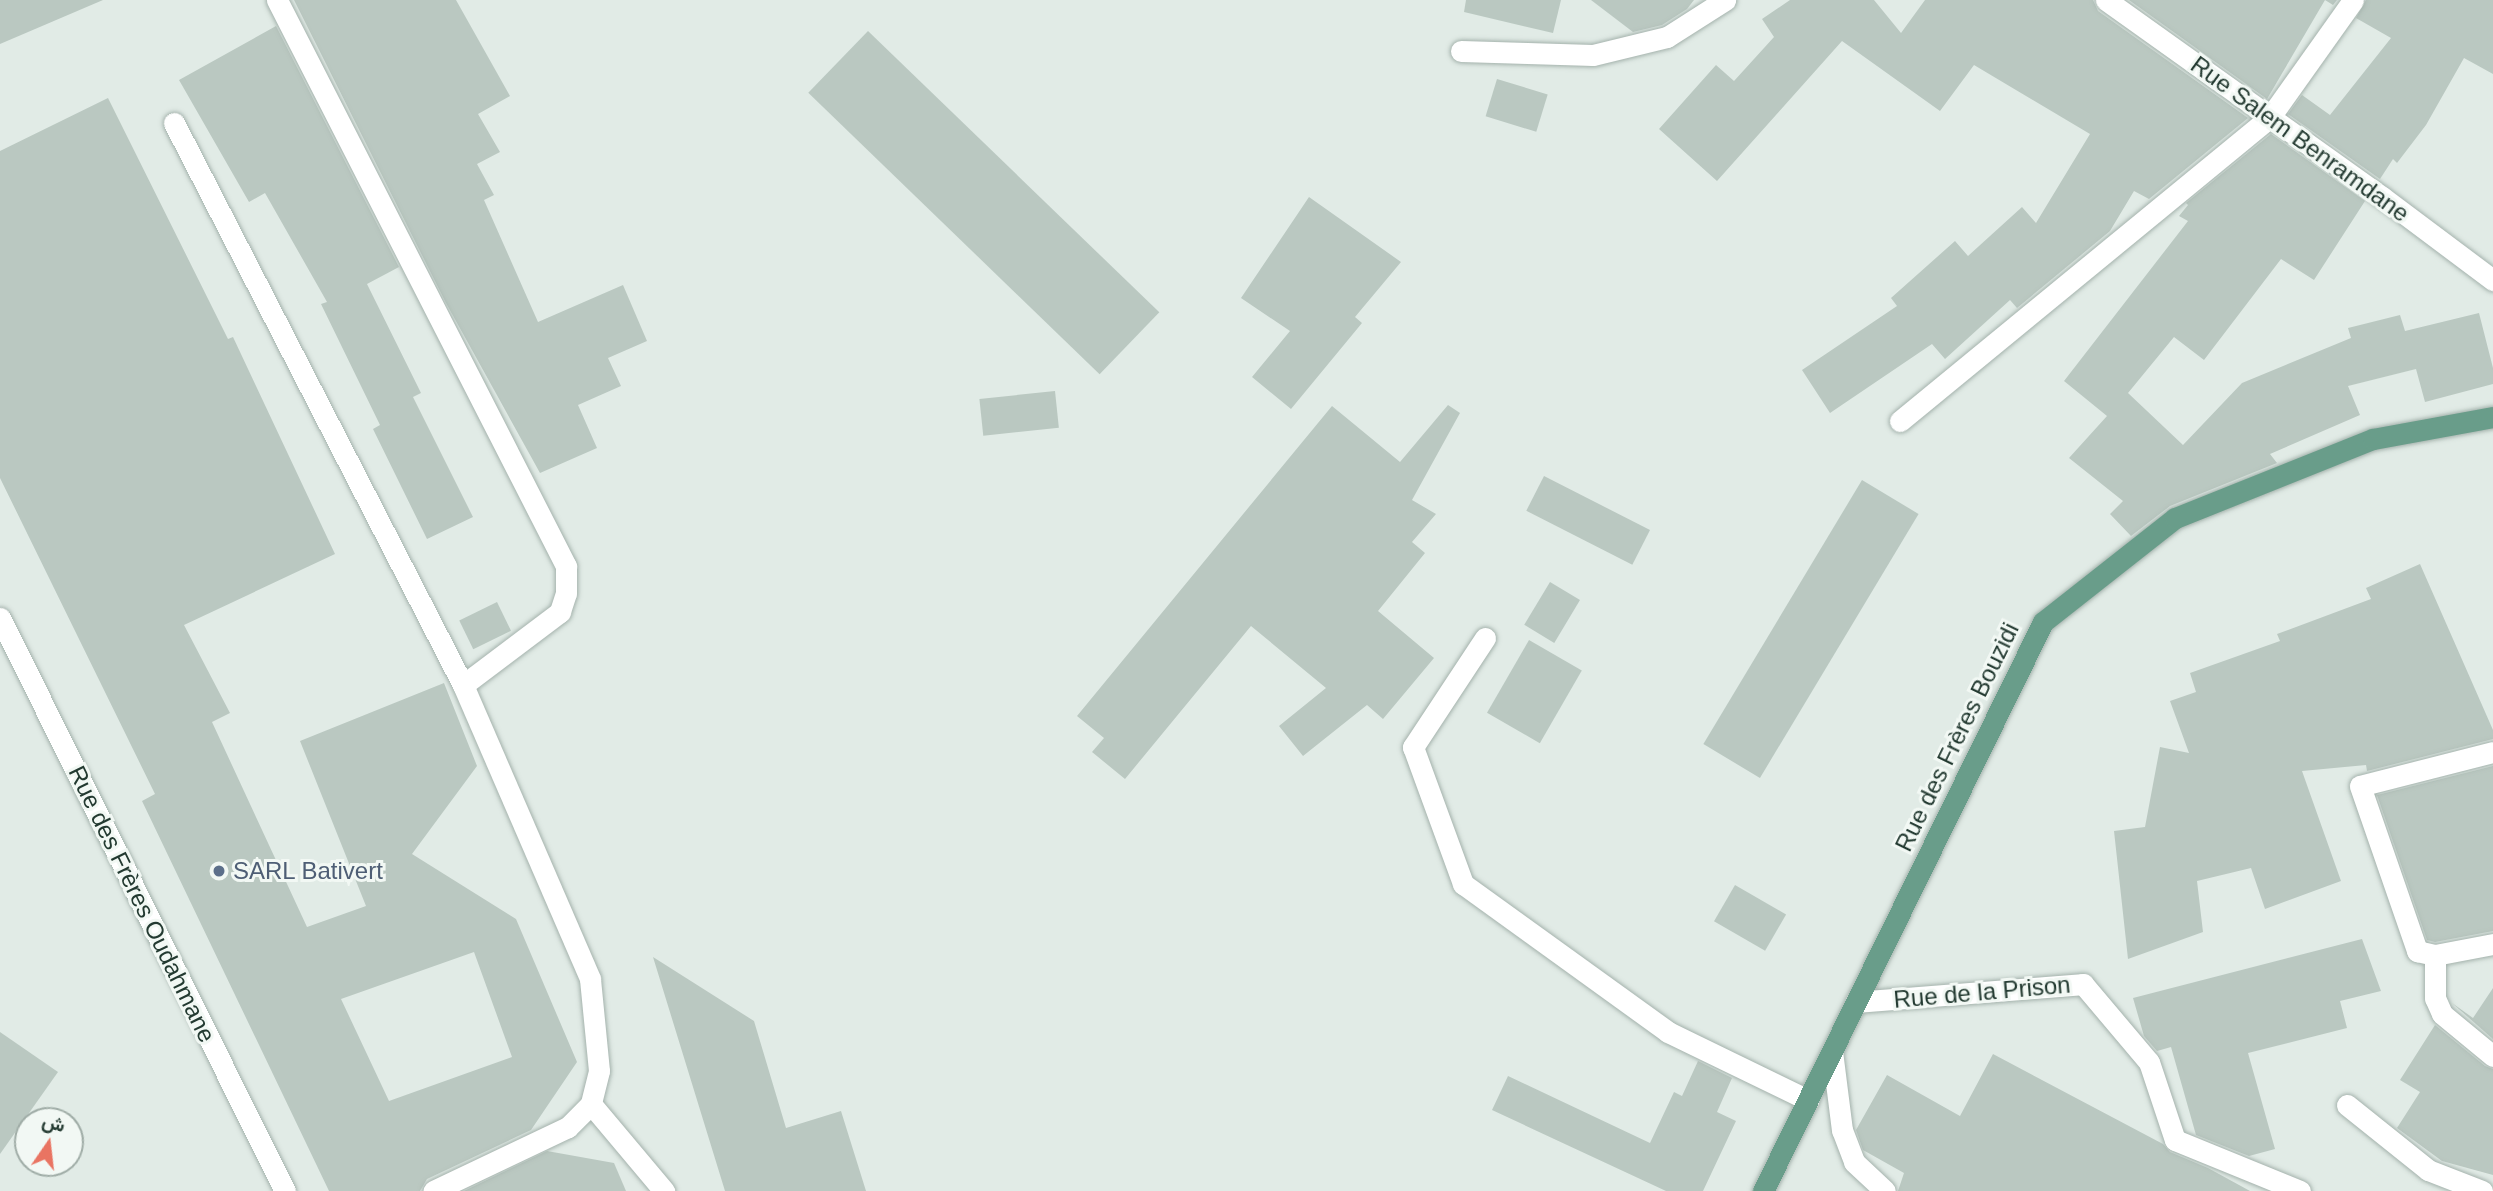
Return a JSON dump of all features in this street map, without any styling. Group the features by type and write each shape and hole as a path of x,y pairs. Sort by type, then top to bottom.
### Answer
{"main road":[{"name":"Rue des Frères Bouzidi","path":"1763,1191 2043,622 2175,518 2374,439 2493,417"}],"street":[{"path":"277,0 566,566 566,593 560,612 463,685"},
{"path":"1461,51 1593,55 1667,37 1725,0"},
{"name":"Rue Salem Benramdane","path":"2106,0 2493,280"},
{"path":"1900,421 2270,117 2353,0"},
{"path":"174,123 463,685 590,979 599,1071 591,1104 568,1127 433,1191"},
{"name":"Rue des Frères Oudahmane","path":"0,618 285,1191"},
{"path":"1485,638 1413,747 1463,884 1668,1032 1808,1100"},
{"path":"2493,752 2360,786 2417,951 2435,955 2493,944"},
{"path":"2435,955 2435,998 2442,1014 2493,1056"},
{"name":"Rue de la Prison","path":"1856,1002 2083,984 2149,1062 2175,1140 2301,1191"},
{"path":"1832,1051 1842,1130 1854,1162 1885,1191"},
{"path":"591,1104 664,1191"},
{"path":"2347,1105 2428,1170 2482,1191"}],"building":[{"path":"0,0 103,0 0,44"},
{"path":"294,0 456,0 510,96 478,114 500,152 477,164 494,195 484,200 538,322 623,285 647,341 608,358 621,386 578,405 597,448 540,473 446,303"},
{"path":"1466,0 1561,0 1553,33 1464,12"},
{"path":"1591,0 1694,0 1687,9 1662,25 1633,32"},
{"path":"1790,0 1874,0 1901,33 1925,0 2093,0 2098,11 2248,118 2149,199 2134,191 2110,231 2017,308 2010,300 1945,359 1932,344 1830,413 1802,370 1897,306 1891,298 1955,241 1968,256 2022,207 2036,223 2090,134 1974,65 1940,111 1842,41 1717,181 1659,129 1716,65 1734,81 1774,37 1762,19"},
{"path":"2129,0 2325,0 2267,99"},
{"path":"2366,0 2493,0 2493,74 2464,58 2426,125 2397,163 2393,159 2380,179 2288,114 2302,95 2330,115 2391,38 2356,18"},
{"path":"276,26 399,267 367,284 421,393 413,397 473,517 427,539 373,429 380,425 321,304 327,302 265,193 249,202 179,80"},
{"path":"868,31 1159,312 1100,374 808,93"},
{"path":"1497,79 1548,94 1536,132 1486,116"},
{"path":"108,98 228,339 233,337 335,554 184,625 230,713 212,722 307,927 366,906 300,741 444,683 477,766 412,854 516,919 577,1062 531,1130 427,1179 420,1191 329,1191 142,801 155,794 0,478 0,151","holes":["474,952 512,1057 389,1101 341,999"]},
{"path":"2271,134 2365,201 2314,280 2281,259 2204,360 2174,337 2128,393 2183,445 2242,383 2351,338 2348,328 2400,315 2405,331 2479,313 2493,368 2493,384 2425,402 2416,369 2348,386 2360,415 2270,454 2277,463 2170,506 2131,536 2110,514 2123,501 2069,458 2107,416 2064,381 2188,221 2179,216 2188,205 2186,203"},
{"path":"1309,197 1401,262 1355,317 1362,323 1291,409 1252,377 1290,331 1241,298"},
{"path":"1055,391 1059,428 983,436 979,399"},
{"path":"1448,405 1460,413 1412,500 1436,514 1412,542 1425,553 1378,611 1434,658 1383,719 1367,705 1303,756 1279,726 1326,688 1251,626 1125,779 1092,752 1104,738 1077,716 1332,406 1400,462"},
{"path":"1544,476 1650,530 1632,565 1526,511"},
{"path":"1862,480 1919,514 1760,778 1703,744"},
{"path":"2420,564 2493,730 2493,739 2367,771 2366,765 2302,771 2341,881 2265,909 2251,868 2197,881 2203,932 2128,959 2114,831 2145,827 2160,747 2189,753 2170,701 2196,692 2190,673 2280,641 2277,634 2371,599 2366,588"},
{"path":"1550,582 1580,600 1554,643 1524,625"},
{"path":"497,602 511,631 473,649 459,620"},
{"path":"1529,640 1582,670 1540,743 1487,713"},
{"path":"2493,766 2493,931 2435,942 2427,940 2377,795"},
{"path":"1735,885 1786,914 1765,951 1714,921"},
{"path":"2362,939 2381,991 2340,1001 2347,1028 2248,1053 2275,1149 2249,1156 2196,1135 2171,1047 2157,1051 2144,1036 2133,998"},
{"path":"653,957 754,1021 786,1128 841,1111 866,1191 725,1191"},
{"path":"2493,988 2493,1039 2452,1003 2473,1018"},
{"path":"2435,1025 2485,1066 2493,1069 2493,1175 2442,1161 2397,1128 2420,1092 2400,1080"},
{"path":"0,1032 58,1072 33,1107 14,1107 14,1134 0,1154"},
{"path":"1993,1054 2163,1144 2170,1152 2208,1168 2250,1191 1898,1191 1904,1173 1863,1150 1856,1130 1887,1075 1960,1116"},
{"path":"1698,1061 1732,1078 1717,1112 1736,1121 1703,1191 1666,1191 1492,1110 1508,1076 1650,1143 1674,1092 1682,1096"},
{"path":"547,1151 614,1163 626,1191 464,1191"}],"place":[{"name":"SARL Bativert","path":"219,871"}]}
